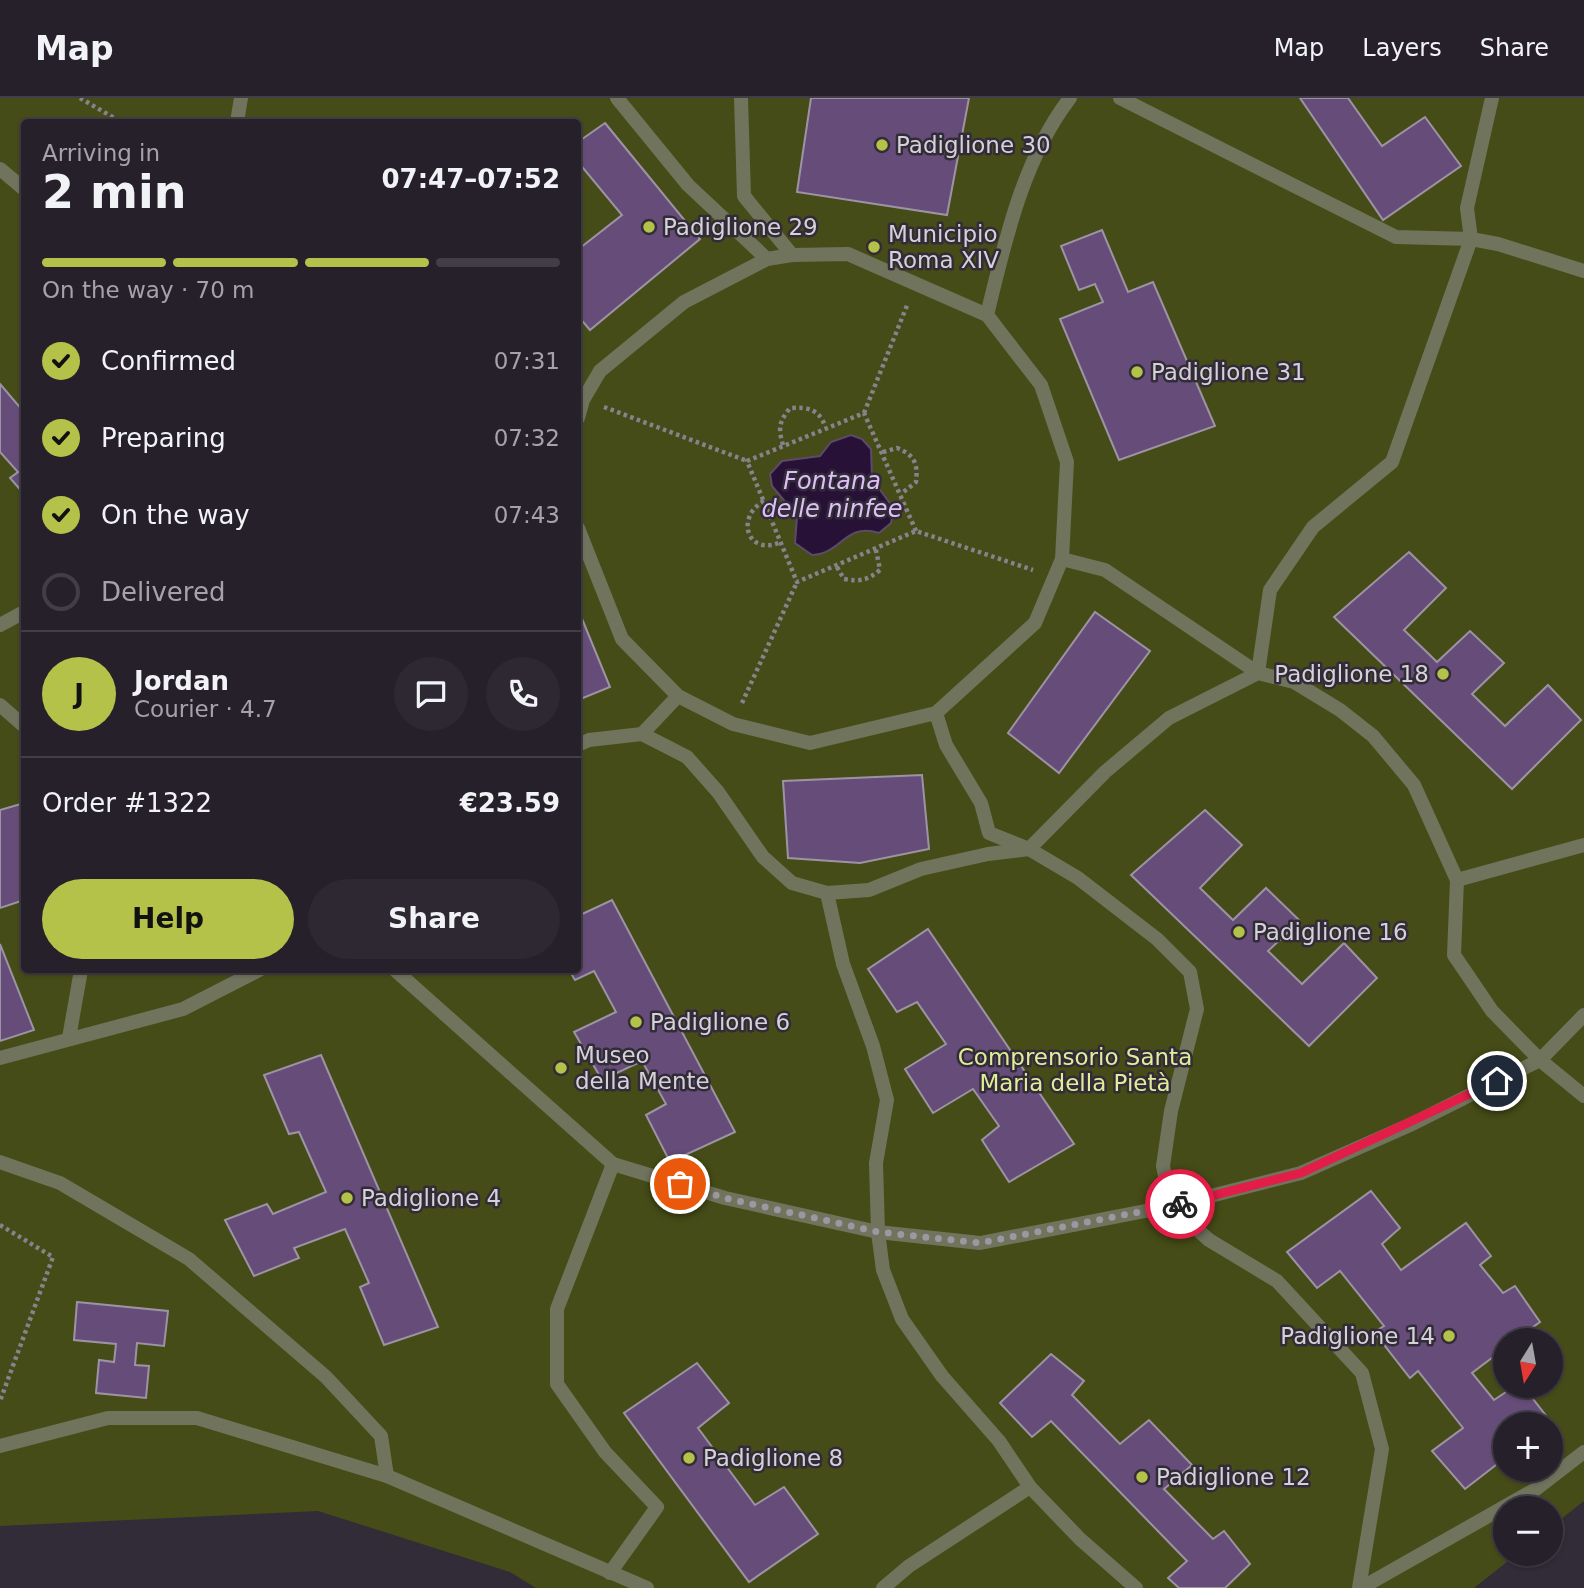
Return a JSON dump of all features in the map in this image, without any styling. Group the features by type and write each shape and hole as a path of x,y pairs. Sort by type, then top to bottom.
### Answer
{"street":[{"path":"238,119 241,98"},
{"path":"617,98 688,185 767,259"},
{"path":"741,98 744,196 792,255"},
{"path":"987,315 1009,224 1052,121 1070,98"},
{"path":"1120,98 1396,237 1471,239 1498,244 1584,271"},
{"path":"1258,673 1270,590 1313,527 1392,462 1471,239 1467,208 1492,98"},
{"path":"0,169 21,186"},
{"path":"581,400 600,371 684,302 767,259 792,255 848,254 987,315 1041,385 1067,462 1062,559 1035,623 936,713 810,743 733,724 678,696 622,639 581,536"},
{"path":"1062,559 1105,570 1258,673 1303,687 1340,710 1373,736 1414,785 1457,880 1454,955 1492,1011 1540,1060 1584,1096"},
{"path":"0,625 21,614"},
{"path":"581,744 589,740 642,734 687,757 718,792 763,857 792,883 827,893 869,890 921,869 988,854 1029,849 1105,772 1169,718 1258,673"},
{"path":"642,734 678,696"},
{"path":"0,705 21,723"},
{"path":"936,713 946,745 981,803 989,832 1029,849 1078,878 1120,908 1190,972 1197,1009 1171,1111 1163,1166 1171,1206 1209,1240 1277,1281 1362,1373 1382,1449 1360,1588"},
{"path":"1457,880 1584,845"},
{"path":"827,893 843,964 873,1046 887,1100 876,1163 878,1232 883,1270 902,1319 942,1376 999,1441 1030,1487 1080,1539 1136,1588"},
{"path":"69,1038 80,973"},
{"path":"0,1058 183,1009 253,973"},
{"path":"398,973 613,1164 725,1198 878,1232 980,1243 1171,1206 1301,1173 1412,1124 1540,1060 1584,1015"},
{"path":"0,1162 60,1184 188,1259 326,1377 381,1436 387,1476"},
{"path":"610,1573 657,1507 605,1452 557,1384 557,1309 613,1164"},
{"path":"0,1446 107,1418 197,1418 387,1476 647,1588"},
{"path":"1360,1588 1536,1489 1584,1452"},
{"path":"883,1588 909,1566 1030,1487"}],"path":[{"path":"79,98 116,119"},
{"path":"915,284 864,413 916,531"},
{"path":"581,402 747,461 825,426 864,413"},
{"path":"783,445 778,428 790,408 806,407 815,411 821,416 825,426"},
{"path":"883,452 897,448 910,453 918,466 916,482 901,494"},
{"path":"747,461 797,582"},
{"path":"764,501 752,511 746,525 749,536 759,545 770,547 781,542"},
{"path":"733,724 797,582 876,551 916,531 1054,578"},
{"path":"837,567 844,579 859,582 871,578 880,570 876,551"},
{"path":"0,1225 53,1257 0,1401"}],"green space":[{"name":"Comprensorio Santa Maria della Pietà","path":"0,98 1584,98 1584,1501 1563,1518 1563,1496 1493,1496 1493,1566 1502,1566 1474,1588 536,1588 510,1572 318,1511 0,1526"}],"water":[{"name":"Fontana delle ninfee","path":"851,435 862,439 871,449 872,479 894,509 891,523 879,533 858,532 830,550 812,555 795,543 797,516 772,486 770,474 782,461 820,456 831,442"}],"building":[{"name":"Padiglione 30","path":"811,98 969,98 947,215 797,192"},
{"path":"1300,98 1348,98 1382,146 1425,117 1461,166 1383,220"},
{"name":"Padiglione 29","path":"605,123 700,239 590,330 581,320 581,247 622,215 581,166 581,140"},
{"name":"Padiglione 31","path":"1102,230 1128,292 1153,282 1215,426 1119,460 1060,319 1103,302 1095,284 1079,290 1061,246"},
{"path":"0,384 21,408 21,491 10,478 18,472 0,452"},
{"name":"Padiglione 18","path":"1409,552 1446,588 1404,630 1437,662 1470,631 1504,663 1472,694 1505,726 1548,685 1581,720 1512,789 1334,617"},
{"path":"1095,612 1150,651 1059,773 1008,733"},
{"path":"581,616 610,687 581,699"},
{"path":"922,775 929,849 860,863 788,858 783,781"},
{"path":"21,804 21,901 0,908 0,810"},
{"name":"Padiglione 16","path":"1205,810 1242,845 1200,888 1233,920 1266,888 1300,921 1268,951 1302,984 1344,943 1377,978 1309,1046 1131,875"},
{"name":"Padiglione 6","path":"612,900 735,1132 670,1162 646,1115 666,1104 642,1061 602,1080 574,1032 616,1012 594,971 575,980 571,973 581,973 581,915"},
{"path":"928,929 1074,1144 1009,1182 982,1140 999,1126 973,1089 933,1113 905,1069 946,1044 917,1002 897,1012 868,969"},
{"path":"0,944 34,1030 0,1041"},
{"name":"Padiglione 4","path":"321,1055 438,1327 384,1345 360,1287 369,1283 345,1229 294,1248 299,1258 254,1276 225,1220 267,1204 273,1214 326,1192 299,1132 289,1134 264,1075"},
{"name":"Padiglione 14","path":"1371,1191 1400,1228 1382,1244 1401,1270 1466,1223 1491,1256 1480,1265 1503,1293 1515,1286 1540,1322 1532,1328 1493,1328 1493,1357 1472,1373 1494,1400 1532,1398 1543,1412 1493,1412 1493,1467 1465,1489 1432,1451 1463,1428 1418,1371 1410,1378 1374,1332 1384,1326 1340,1271 1317,1288 1287,1252"},
{"path":"77,1302 168,1311 164,1346 137,1343 135,1365 149,1366 146,1398 96,1393 99,1360 114,1362 116,1344 74,1340"},
{"name":"Padiglione 12","path":"1051,1354 1084,1381 1072,1395 1120,1444 1149,1420 1192,1465 1164,1489 1213,1539 1224,1531 1250,1564 1225,1588 1179,1588 1168,1578 1187,1561 1051,1421 1032,1437 1000,1403"},
{"name":"Padiglione 8","path":"697,1363 729,1403 698,1428 755,1505 784,1487 818,1534 749,1582 624,1413"}],"way so far":[{"path":"680,1184 725,1198 878,1232 980,1243 1053,1231 1180,1204"}],"place":[{"name":"Padiglione 30","path":"882,145"},
{"name":"Padiglione 29","path":"649,227"},
{"name":"Municipio Roma XIV","path":"874,247"},
{"name":"Padiglione 31","path":"1137,372"},
{"name":"Padiglione 18","path":"1443,674"},
{"name":"Padiglione 16","path":"1239,932"},
{"name":"Padiglione 6","path":"636,1022"},
{"name":"Museo della Mente","path":"561,1068"},
{"name":"Padiglione 4","path":"347,1198"},
{"name":"Padiglione 14","path":"1449,1336"},
{"name":"Padiglione 8","path":"689,1458"},
{"name":"Padiglione 12","path":"1142,1477"}],"route":[{"path":"1180,1204 1301,1173 1412,1124 1497,1081"}]}
